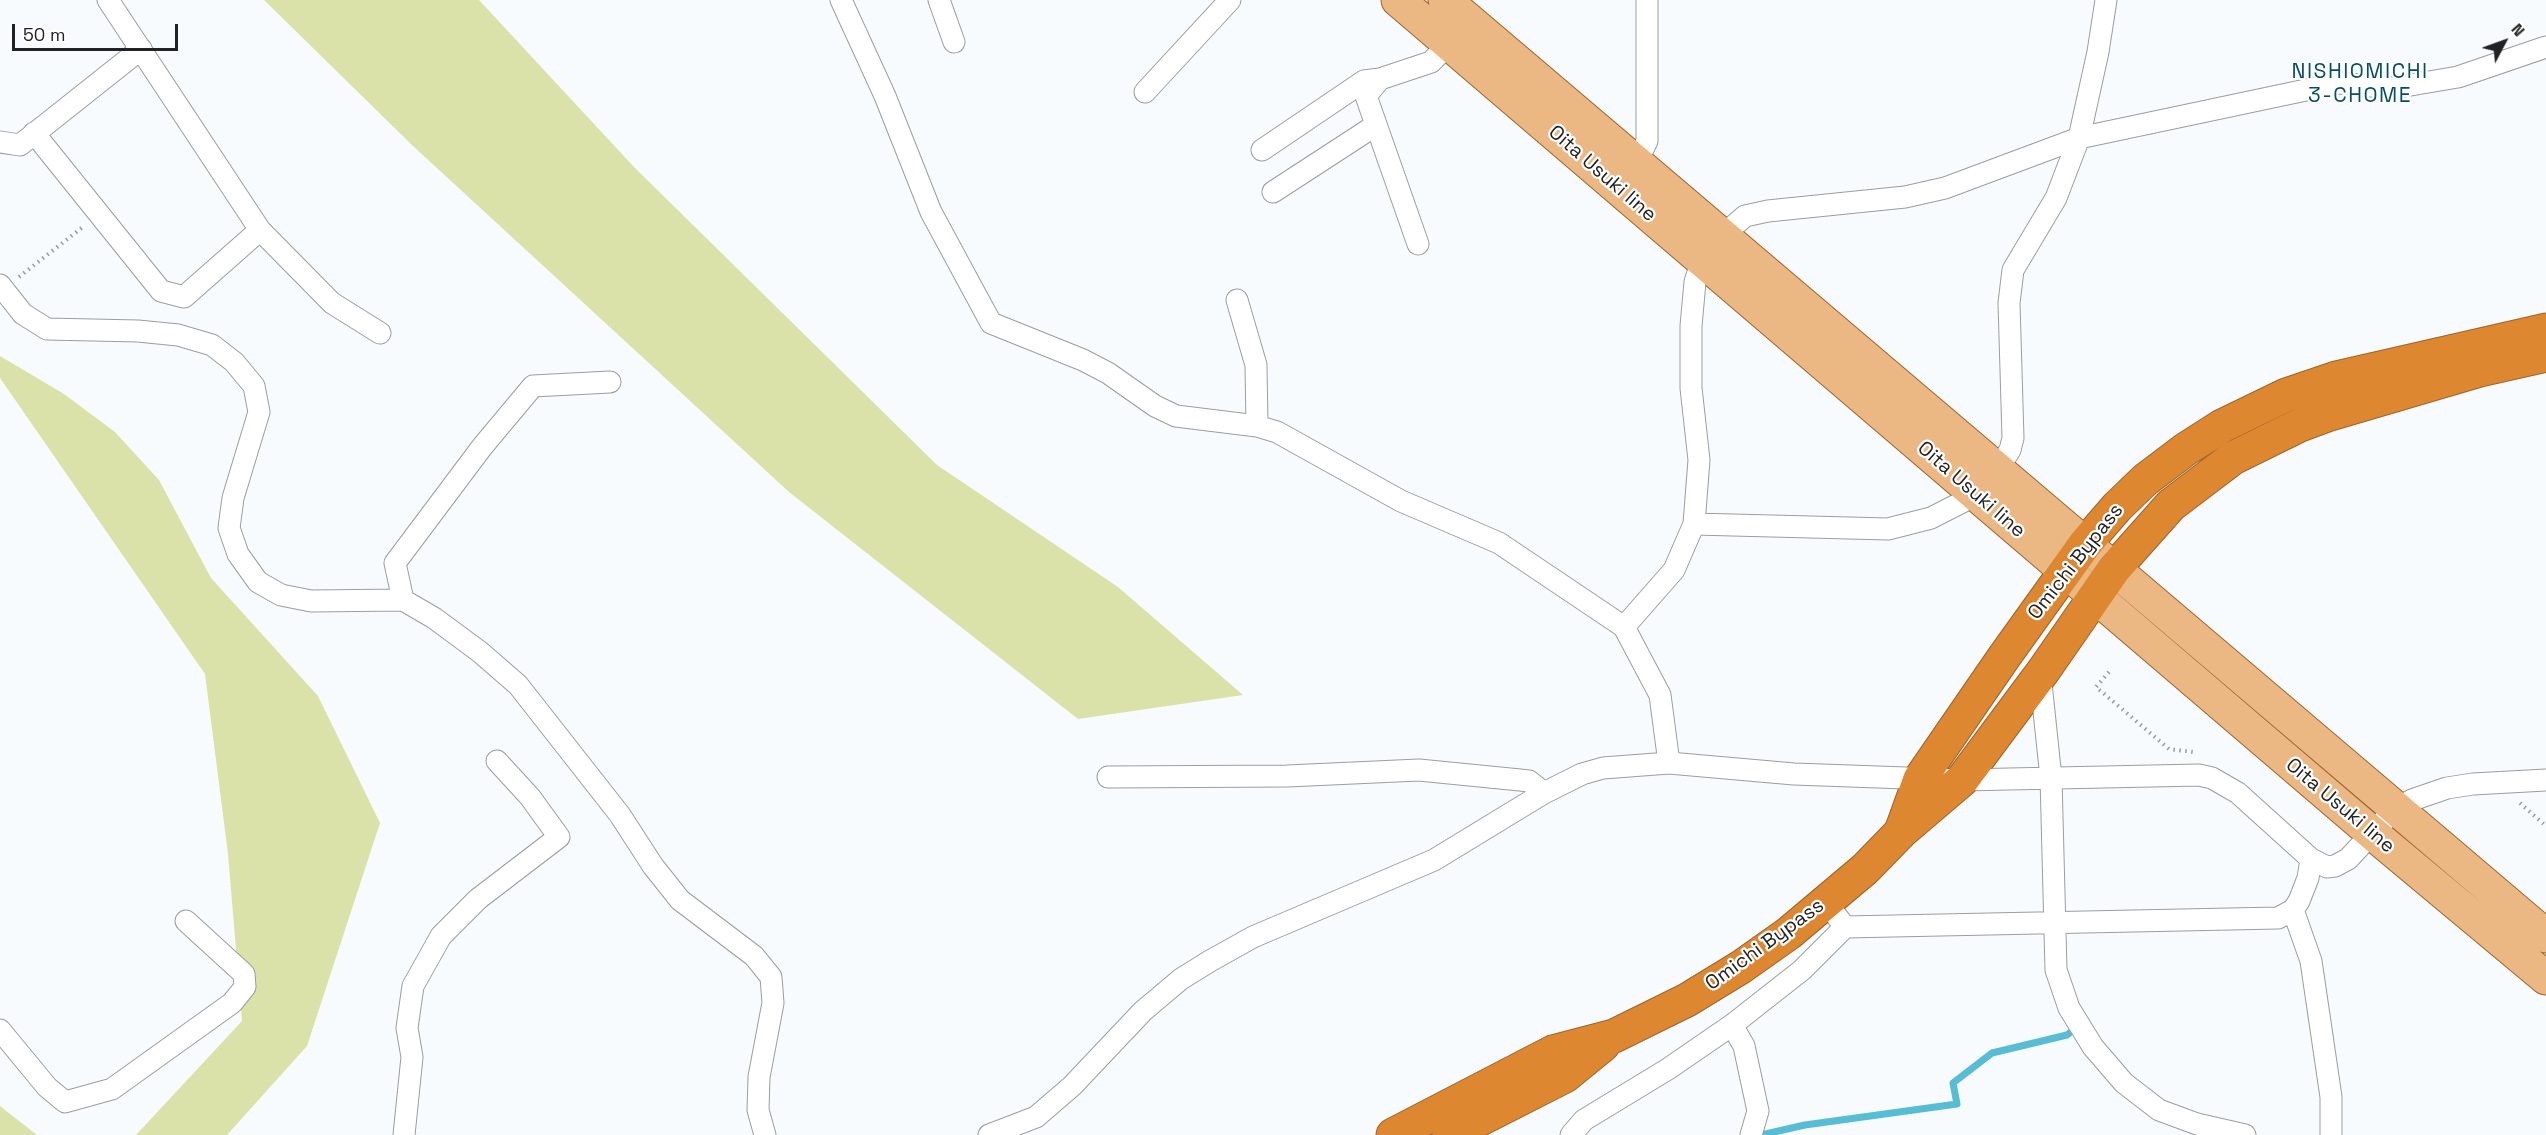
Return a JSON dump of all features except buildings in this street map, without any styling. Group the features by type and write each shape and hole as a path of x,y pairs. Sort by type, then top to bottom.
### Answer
{"highway":[{"name":"Omichi Bypass","path":"1901,832 1920,779 2085,544 2116,507 2145,480 2186,449 2256,408 2336,378 2546,330"},
{"name":"Omichi Bypass","path":"1392,1135 1553,1052 1614,1036 1686,1000 1836,915 1865,869 1901,832 1962,780 2044,670 2114,570 2171,505 2233,458 2327,416 2480,370 2546,355"},
{"name":"Omichi Bypass","path":"1449,1135 1565,1076 1614,1036"}],"main road":[{"name":"Oita Usuki line","path":"1398,0 1460,33 1628,176 1712,248 1976,495 2372,833 2546,978"},
{"name":"Oita Usuki line","path":"1445,0 1460,33"},
{"name":"Oita Usuki line","path":"1712,248 1997,470 2546,936"}],"street":[{"path":"108,0 260,230 332,303 380,333"},
{"path":"842,0 885,96 931,212 991,323 1083,360 1108,373 1155,406 1176,416 1257,426 1276,432 1401,501 1499,543 1624,627 1660,695 1669,763"},
{"path":"939,0 954,42"},
{"path":"1146,93 1230,0"},
{"path":"1628,176 1647,141 1647,0"},
{"path":"1694,525 1888,529 1931,518 1976,495 1997,470 2010,450 2013,438 2009,303 2013,270 2056,198 2079,138 2098,52 2106,0"},
{"path":"1262,150 1364,81 1380,79 1431,62 1460,33"},
{"path":"1624,627 1674,570 1694,525 1700,460 1691,388 1691,326 1695,282 1712,248 1745,216 1768,211 1905,197 1935,190 2029,158 2079,138 2339,83 2393,88 2458,77 2546,46"},
{"path":"0,142 20,145 141,49"},
{"path":"1380,79 1366,96 1418,244"},
{"path":"1273,192 1376,125"},
{"path":"34,133 160,291 184,297 260,230"},
{"path":"1,288 22,314 47,329 138,331 178,335 212,345 234,362 254,386 259,411 233,498 230,528 238,554 258,582 281,595 311,601 403,600 434,618 480,652 518,686 620,815 653,866 680,900 754,957 771,977 773,1003 759,1077 758,1110 765,1135"},
{"path":"1237,300 1256,365 1257,426"},
{"path":"403,600 395,563 482,447 533,386 610,382"},
{"path":"2044,670 2041,683 2051,778 2056,970 2069,1008 2093,1047 2124,1083 2159,1110 2197,1124 2245,1135"},
{"path":"404,1135 412,1057 407,1028 413,986 441,936 478,899 559,837 530,797 497,761"},
{"path":"995,1134 1036,1118 1072,1086 1143,1011 1181,979 1252,938 1434,860 1544,793 1582,774 1603,768 1669,763 1794,774 1962,780 2180,775 2212,778 2238,793 2311,859 2327,867 2342,863 2358,850 2395,809 2447,788 2473,784 2546,780"},
{"path":"1108,777 1287,776 1419,770 1529,781 1544,793"},
{"path":"1571,1135 1584,1120 1668,1069 1732,1025 1802,970 1836,915 2056,923 2278,918 2293,910 2308,878 2311,859"},
{"path":"2293,910 2312,961 2331,1097 2331,1135"},
{"path":"0,1030 46,1087 65,1102 112,1089 232,1003 245,987 244,974 186,921"},
{"path":"1732,1025 1744,1046 1758,1111 1751,1135"}],"path":[{"path":"1,288 99,215"},
{"path":"2109,672 2096,687 2169,749 2201,753"}],"green space":[{"path":"264,0 479,0 634,167 937,465 1118,587 1243,695 1078,719 789,492 413,146"},
{"path":"0,356 64,394 115,432 159,480 211,578 318,696 380,823 307,1046 227,1135 136,1135 242,1021 228,854 205,674 0,378"},
{"path":"0,1106 37,1135 0,1135"}],"waterway":[{"path":"1761,1135 1805,1125 1957,1104 1953,1083 1992,1053 2067,1035 2072,1031"}],"district":[{"name":"NISHIOMICHI 3-CHOME","path":"2360,84"}]}
